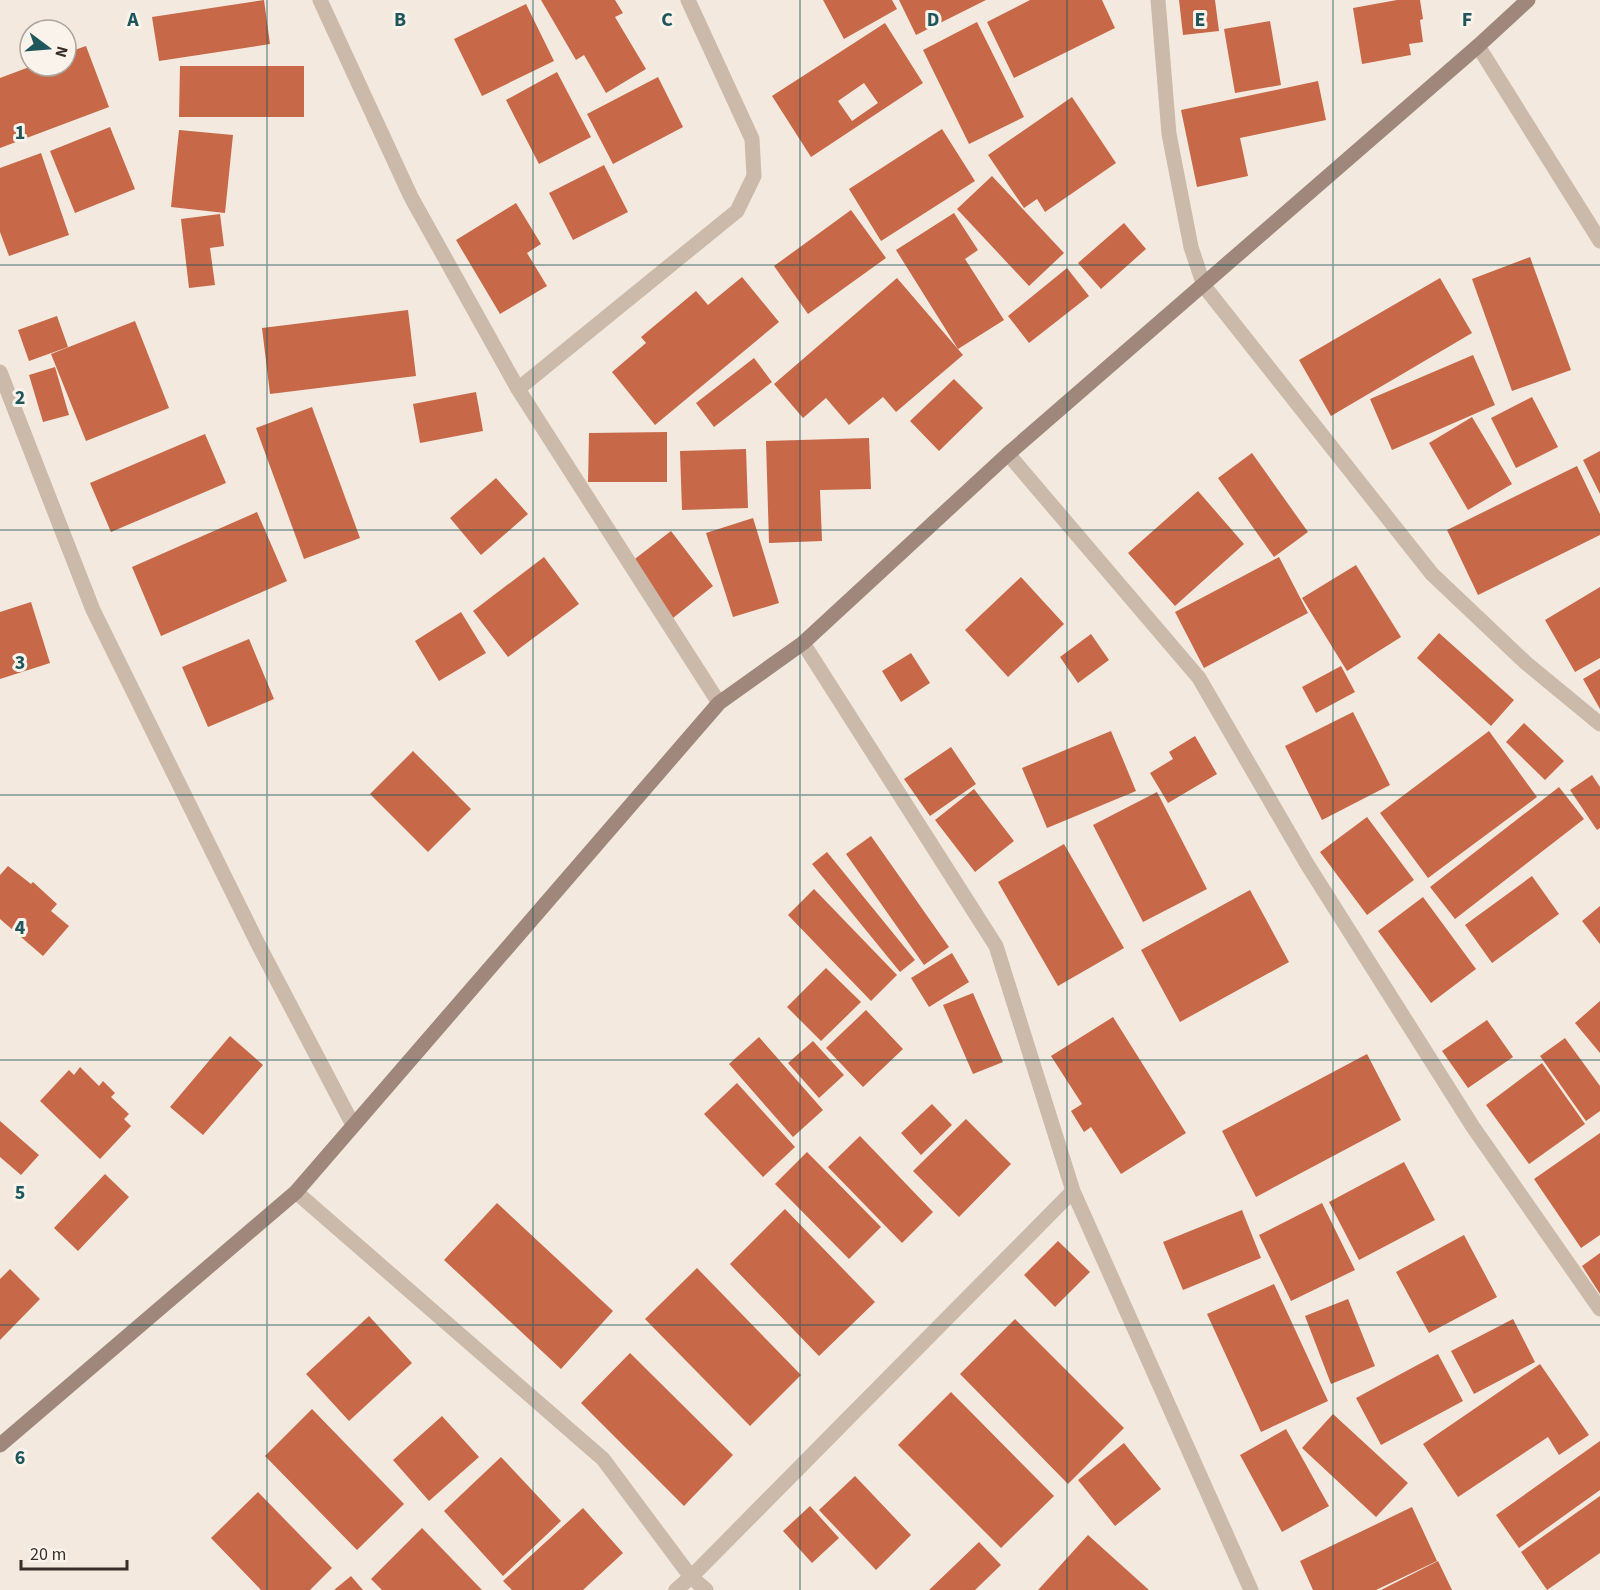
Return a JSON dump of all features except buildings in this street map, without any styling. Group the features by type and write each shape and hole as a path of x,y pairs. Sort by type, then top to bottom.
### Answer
{"street":[{"path":"320,0 411,197 518,389 719,704"},
{"path":"518,389 736,211 754,176 752,139 688,0"},
{"path":"1158,0 1169,134 1191,247 1204,286 1432,574 1526,663 1600,724"},
{"path":"0,1445 296,1192 719,704 803,643 1008,454 1204,286 1528,0"},
{"path":"1478,46 1600,241"},
{"path":"0,372 93,610 257,942 353,1125"},
{"path":"1008,454 1198,678 1307,864 1467,1117 1600,1309"},
{"path":"803,643 996,946 1073,1191 1251,1590"},
{"path":"676,1590 1073,1191"},
{"path":"296,1192 603,1459 691,1576 706,1590"}]}
